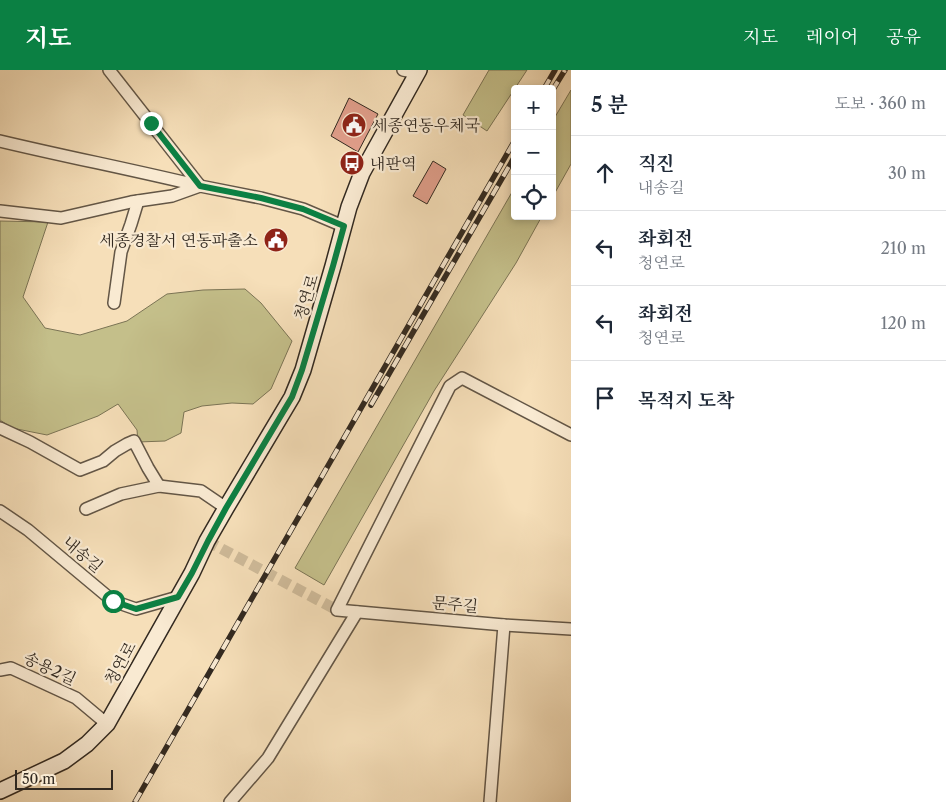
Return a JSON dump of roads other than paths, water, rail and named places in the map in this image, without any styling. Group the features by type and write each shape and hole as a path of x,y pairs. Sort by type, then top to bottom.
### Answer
{"main road":[{"name":"청연로","path":"0,792 64,761 88,744 107,724 192,573 226,508 292,397 302,370 349,207 362,173 413,71"}],"street":[{"path":"109,70 200,186"},
{"path":"0,141 78,160 261,198 303,209 344,226"},
{"path":"0,212 61,218 138,201 172,196 200,186"},
{"path":"114,303 121,252 138,201"},
{"name":"문주길","path":"571,435 462,378 450,386 337,610 571,629"},
{"path":"0,428 30,442 80,470 103,461 115,451 134,441 160,486"},
{"path":"86,509 121,494 160,486 201,491 226,508"},
{"name":"내송길","path":"0,511 28,530 113,601 136,609 178,597"},
{"path":"230,802 268,758 357,612"},
{"path":"490,802 504,625"},
{"name":"송용2길","path":"0,670 11,668 76,698 107,724"}],"tunnel":[{"path":"207,541 337,610"}],"railway":[{"path":"546,85 555,70"},
{"path":"556,85 565,70"},
{"path":"135,802 511,147"},
{"path":"371,405 511,163"}],"place":[{"name":"세종연동우체국","path":"354,125"},
{"name":"내판역","path":"352,163"},
{"name":"세종경찰서 연동파출소","path":"276,240"}]}
